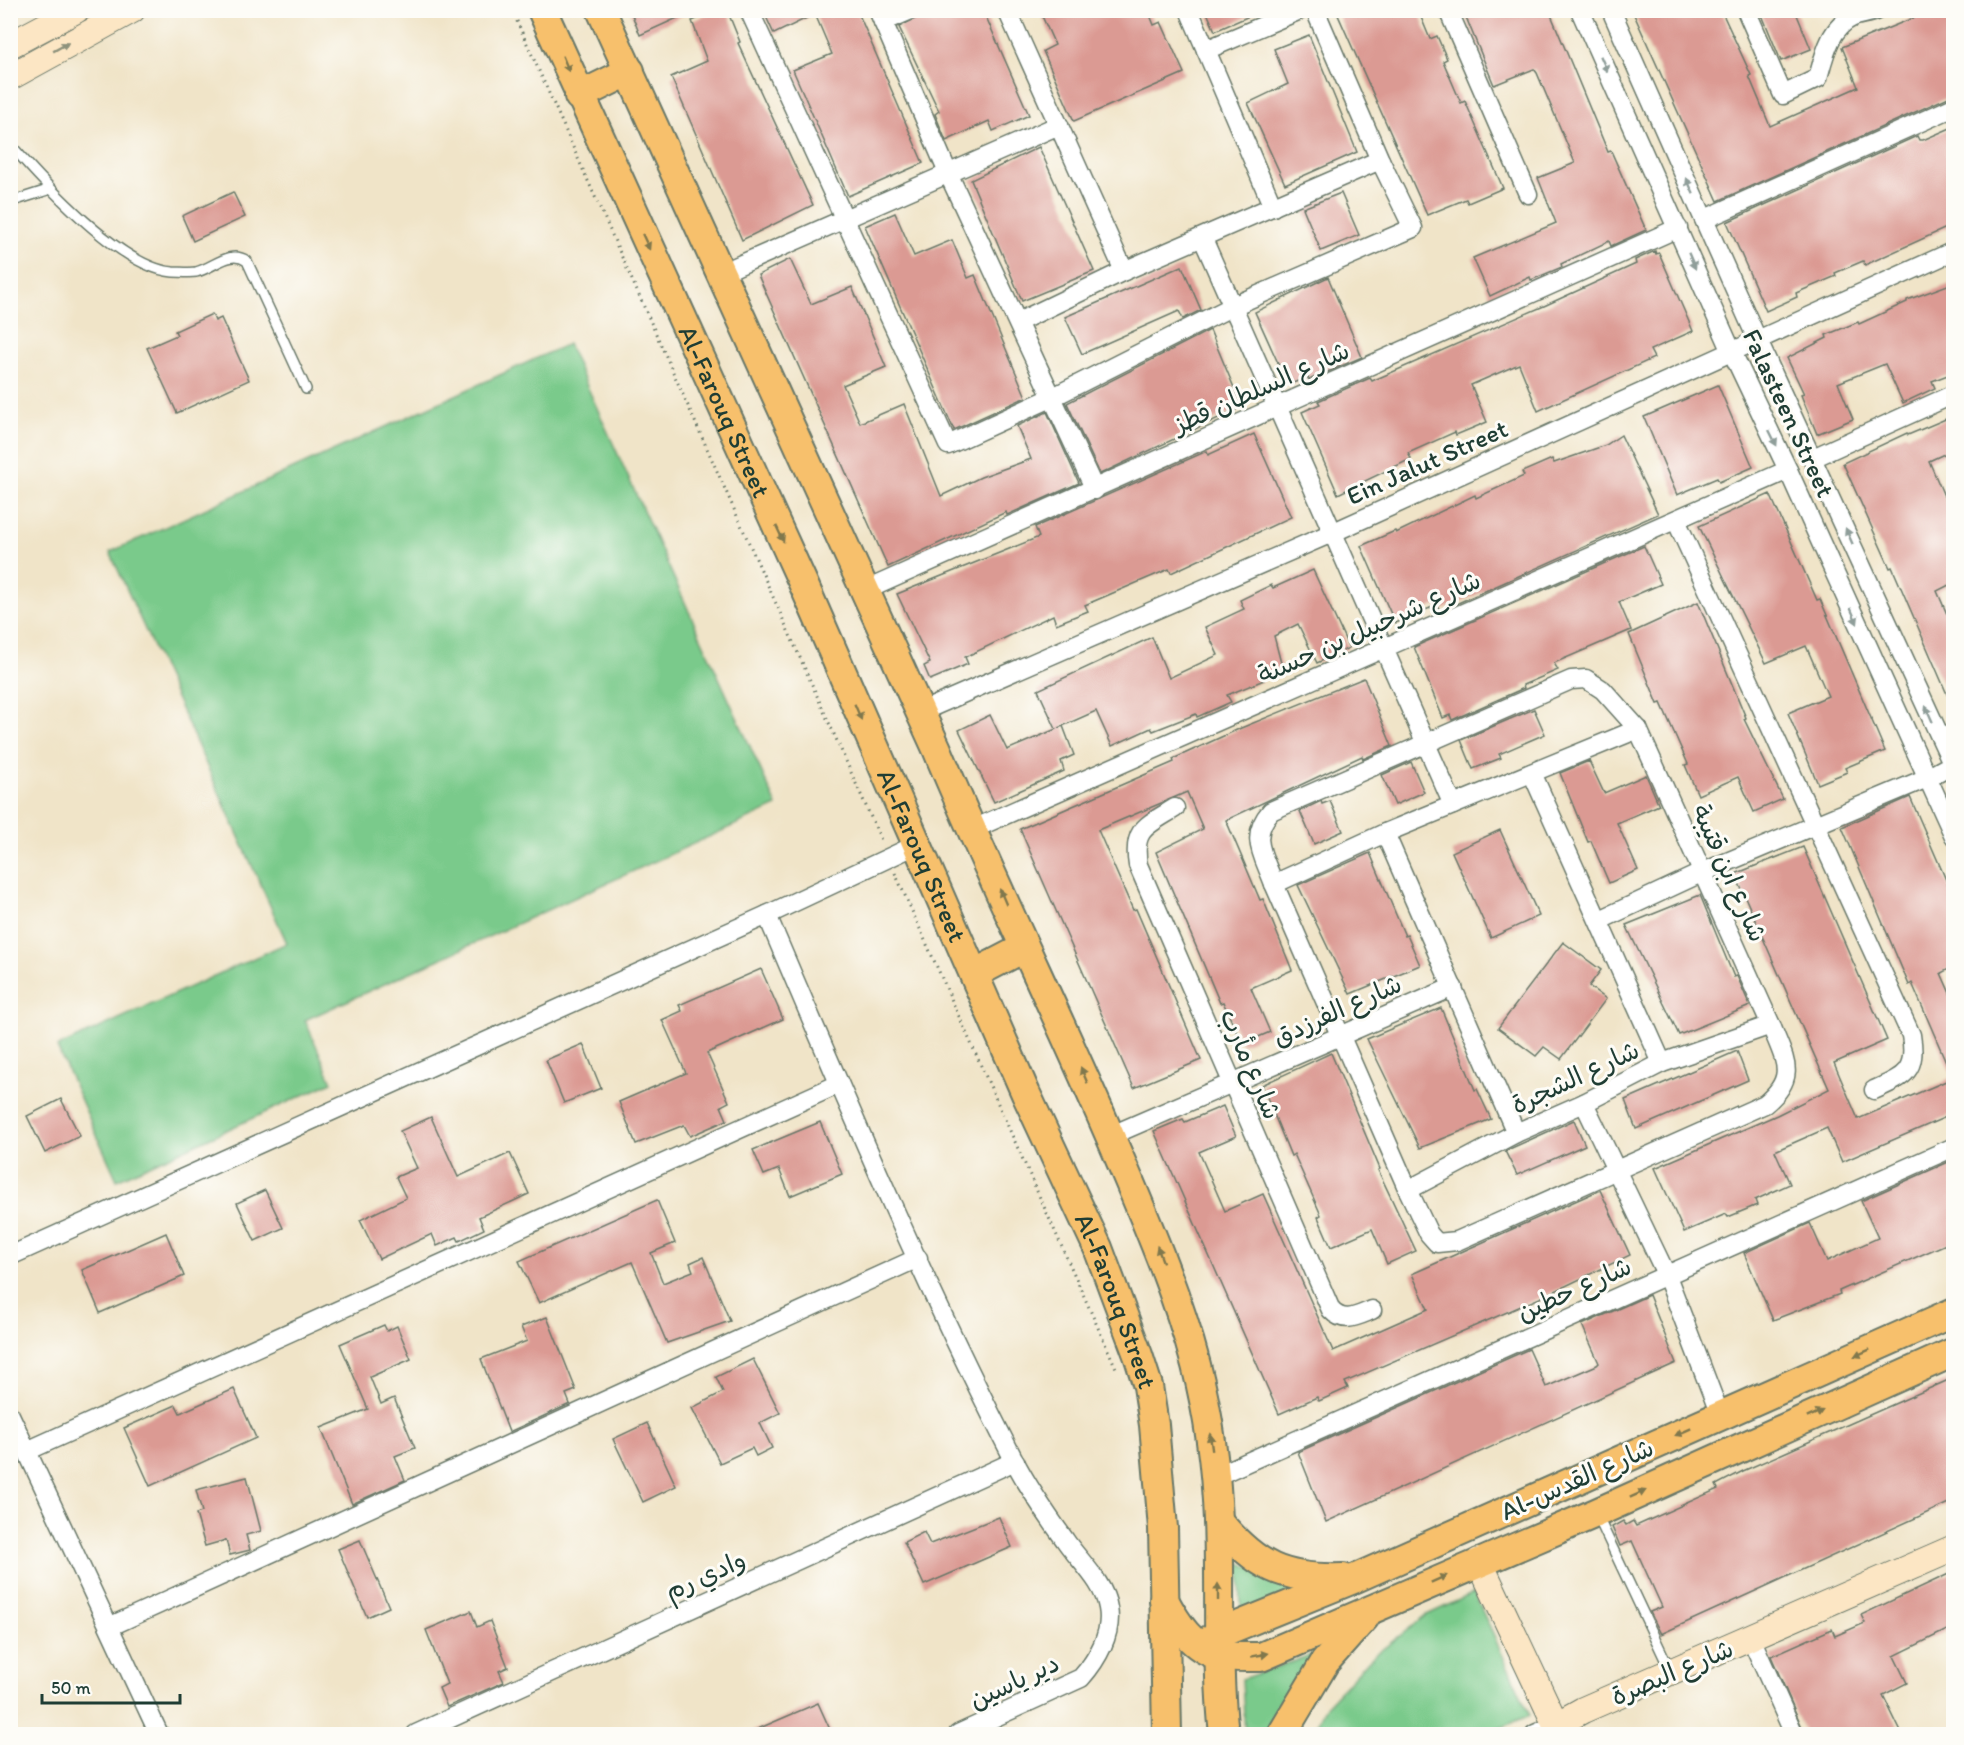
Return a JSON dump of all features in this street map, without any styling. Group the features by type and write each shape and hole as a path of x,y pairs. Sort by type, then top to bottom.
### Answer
{"main road":[{"path":"10,45 76,10"},
{"path":"10,77 132,10"},
{"name":"Al-Farouq Street","path":"542,10 579,96 803,583 974,974 1098,1248 1148,1386 1154,1425 1162,1528 1167,1734"},
{"name":"Al-Farouq Street","path":"601,10 918,713 937,749 1024,948 1066,1032 1153,1237 1180,1311 1196,1367 1211,1441 1218,1521 1212,1645 1224,1734"},
{"path":"579,96 630,71"},
{"path":"974,974 1024,948"},
{"path":"1949,1314 1940,1324 1940,1336 1946,1347 1953,1351"},
{"name":"Al-شارع القدس","path":"1166,1683 1179,1665 1212,1645 1356,1578 1949,1314"},
{"path":"1904,1334 1913,1338 1921,1350 1920,1363 1912,1370"},
{"name":"Al-شارع القدس","path":"1212,1645 1261,1657 1596,1512 1953,1351"},
{"path":"1218,1521 1235,1542 1262,1562 1286,1574 1314,1579 1356,1578"},
{"name":"شارع البصرة","path":"1479,1561 1546,1730 1671,1672 1953,1548"},
{"path":"1164,1600 1178,1625 1212,1645"},
{"path":"1282,1734 1325,1662 1373,1609"}],"street":[{"path":"749,10 948,445 1051,398 1231,307 1413,228 1380,160 1316,10"},
{"path":"911,10 881,16 948,173 1095,490"},
{"path":"1007,10 1124,271"},
{"path":"1189,10 1273,207"},
{"path":"1206,50 1300,10"},
{"path":"1448,10 1528,194"},
{"name":"Falasteen Street","path":"1580,10 1732,352 1788,470 1953,836"},
{"name":"Falasteen Street","path":"1611,10 1757,339 1953,765"},
{"path":"1746,10 1783,95 1818,78 1826,50 1841,24 1855,16 1872,12"},
{"path":"1705,219 1953,107"},
{"path":"719,274 1059,125"},
{"path":"1018,322 1124,271 1203,239 1380,160"},
{"name":"شارع السلطان قطز","path":"864,591 1095,490 1678,228"},
{"path":"1203,239 1231,307 1386,648 1453,805"},
{"name":"Ein Jalut Street","path":"918,713 1334,532 1953,251"},
{"path":"1813,458 1953,394"},
{"name":"شارع شرحبيل بن حسنة","path":"971,830 1788,470"},
{"path":"1676,520 1911,1035 1915,1057 1910,1066 1899,1078 1874,1090"},
{"name":"شارع ابن قتيبة","path":"1274,884 1258,839 1259,827 1271,812 1571,680 1586,679 1595,684 1638,729 1771,1025 1788,1068 1784,1084 1765,1104 1457,1241 1437,1243 1429,1234 1408,1190"},
{"path":"1408,1190 1274,884 1384,833 1638,729"},
{"path":"1600,921 1701,873 1928,778 1953,765"},
{"path":"1532,773 1662,1063"},
{"name":"شارع مأرب","path":"1175,808 1150,823 1142,832 1135,846 1138,865 1331,1310 1340,1318 1346,1319 1372,1310"},
{"path":"1384,833 1516,1133"},
{"path":"10,1256 767,915 918,844"},
{"path":"767,915 839,1084 918,1258 1015,1461"},
{"name":"شارع الفرزدق","path":"1110,1136 1232,1085 1453,987"},
{"name":"شارع الشجرة","path":"1408,1190 1516,1133 1584,1103 1662,1063 1771,1025"},
{"path":"27,1451 839,1084"},
{"path":"1584,1103 1666,1276 1720,1415"},
{"name":"شارع حطين","path":"1214,1477 1953,1147"},
{"path":"111,1626 918,1258"},
{"path":"10,1414 111,1626 159,1734"},
{"name":"دير ياسين","path":"958,1734 1081,1678 1092,1665 1106,1638 1108,1607 1098,1584 1064,1539 1015,1461"},
{"name":"وادي رم","path":"416,1734 1015,1461"},
{"path":"1751,1638 1794,1734"}],"lane":[{"path":"10,144 86,224 133,257 171,272 196,272 232,256 247,261 306,389"},
{"path":"10,202 51,189"},
{"path":"1596,1512 1671,1672"}],"green space":[{"path":"568,344 777,806 305,1020 332,1082 117,1180 57,1047 287,943 110,552"},
{"path":"1240,1563 1302,1589 1241,1616"},
{"path":"1474,1593 1530,1715 1487,1734 1313,1734 1326,1706 1371,1658 1427,1615"},
{"path":"1328,1649 1274,1734 1245,1734 1242,1679"}],"building":[{"path":"630,10 695,10 640,35"},
{"path":"718,10 727,10 740,42 738,43 813,205 742,240 671,77 707,61 692,21"},
{"path":"763,10 857,10 923,163 848,196 793,70 832,54 815,14 774,34"},
{"path":"931,10 983,10 1029,115 993,131 989,121 946,141 935,114 939,111 899,27"},
{"path":"1054,10 1148,10 1154,25 1161,22 1184,73 1074,121 1043,51 1055,45 1042,16"},
{"path":"1206,10 1263,10 1215,31"},
{"path":"1348,10 1418,10 1430,39 1437,36 1447,59 1443,61 1461,103 1465,101 1503,188 1468,203 1466,199 1427,215 1338,15"},
{"path":"1463,10 1549,10 1608,152 1611,151 1646,230 1611,246 1609,241 1561,264 1562,267 1531,280 1530,277 1490,296 1473,258 1556,223 1538,178 1575,163 1537,73 1534,69 1494,85"},
{"path":"1632,10 1721,10 1751,75 1749,76 1770,126 1858,87 1842,47 1923,14 1921,10 1953,10 1953,95 1718,201"},
{"path":"1760,10 1795,10 1811,49 1781,61"},
{"path":"1309,35 1357,152 1285,184 1248,103 1288,84 1274,49"},
{"path":"1953,127 1953,225 1865,265 1863,261 1835,273 1836,276 1796,293 1797,297 1766,311 1727,222 1917,136 1919,140 1923,140"},
{"path":"1039,147 1094,271 1022,301 971,180"},
{"path":"233,192 245,217 193,241 182,216"},
{"path":"1341,193 1359,235 1321,251 1303,208"},
{"path":"895,213 914,256 952,240 968,278 975,275 1026,397 954,430 865,226"},
{"path":"1655,251 1656,254 1659,253 1693,331 1650,350 1654,358 1538,411 1519,364 1471,385 1487,422 1456,435 1455,432 1408,453 1411,459 1338,494 1302,412 1320,404 1318,401 1370,378 1372,381 1544,306 1636,264 1635,260"},
{"path":"790,259 811,304 852,287 886,367 843,385 860,423 904,404 941,496 981,477 1031,459 1017,426 1047,412 1079,483 1007,515 1006,512 888,567 758,275"},
{"path":"1182,266 1201,310 1183,319 1179,311 1082,354 1065,317"},
{"path":"1328,277 1362,357 1309,380 1308,377 1288,385 1255,312"},
{"path":"1953,283 1953,373 1932,381 1935,388 1903,403 1885,364 1838,383 1853,419 1817,434 1801,395 1804,394 1787,358 1827,338 1826,335 1858,322 1859,324 1907,300"},
{"path":"212,314 215,321 221,318 249,380 177,413 147,348 177,335 175,331"},
{"path":"1210,330 1242,407 1100,474 1067,403"},
{"path":"1718,385 1753,467 1719,482 1717,478 1677,495 1644,417"},
{"path":"1948,418 1953,429 1953,450 1929,461 1953,517 1953,583 1937,591 1953,628 1953,708 1892,567 1890,568 1843,463 1907,433 1908,435"},
{"path":"1254,434 1291,517 1171,573 1169,569 1085,605 1088,611 1056,624 1053,615 965,657 968,664 930,680 924,666 930,663 897,594 1039,537 1035,527 1207,451 1208,455"},
{"path":"1621,435 1658,514 1440,611 1437,605 1395,623 1361,546 1395,531 1396,533 1475,495 1476,498 1524,476 1522,472 1552,459 1554,463 1606,445"},
{"path":"1770,494 1817,600 1820,599 1885,751 1845,768 1847,772 1818,784 1788,713 1828,696 1806,646 1766,663 1699,526"},
{"path":"1644,546 1661,584 1619,602 1631,630 1554,663 1558,670 1523,685 1524,688 1452,720 1450,715 1443,718 1414,647"},
{"path":"1313,570 1349,648 1317,663 1298,624 1274,636 1283,671 1263,676 1264,680 1227,695 1231,702 1197,717 1196,714 1153,731 1151,728 1112,746 1096,711 1058,728 1063,726 1074,755 1061,761 1064,771 994,802 959,730 990,715 1007,750 1056,729 1038,690 1152,637 1169,678 1218,655 1205,627 1244,609 1240,600 1271,585 1273,588"},
{"path":"1698,602 1746,718 1744,719 1783,799 1754,812 1738,777 1698,795 1685,765 1688,764 1661,703 1658,704 1629,634"},
{"path":"1364,678 1392,746 1363,759 1362,756 1226,820 1260,900 1263,899 1292,970 1251,988 1270,1032 1242,1044 1223,1002 1220,1003 1156,852 1203,829 1187,792 1098,830 1133,910 1136,909 1201,1060 1134,1088 1020,829 1174,762 1173,759 1241,728"},
{"path":"1534,709 1545,734 1499,754 1501,758 1473,769 1461,740"},
{"path":"1589,761 1604,793 1646,775 1659,805 1617,823 1638,870 1609,883 1591,841 1588,842 1560,773"},
{"path":"1411,762 1424,792 1395,805 1382,775"},
{"path":"1910,797 1953,896 1953,967 1941,973 1953,1000 1953,1078 1912,983 1909,985 1842,827"},
{"path":"1321,801 1322,804 1330,801 1343,831 1314,844 1300,811"},
{"path":"1500,830 1539,916 1491,938 1452,852"},
{"path":"1803,847 1887,1040 1834,1063 1858,1119 1953,1078 1953,1114 1842,1162 1827,1128 1775,1151 1790,1184 1755,1200 1757,1205 1728,1217 1726,1214 1684,1232 1655,1168 1777,1115 1829,1089 1735,874"},
{"path":"1370,853 1405,936 1407,935 1420,965 1350,994 1298,885"},
{"path":"1700,895 1734,977 1737,976 1750,1006 1679,1035 1626,925"},
{"path":"1563,942 1601,970 1589,986 1606,999 1561,1059 1544,1047 1536,1056 1498,1028"},
{"path":"761,969 783,1019 707,1053 729,1102 721,1106 727,1120 690,1136 684,1125 636,1144 619,1102 686,1073 662,1020 682,1011 679,1005"},
{"path":"1441,1008 1475,1090 1477,1089 1491,1119 1420,1148 1367,1039"},
{"path":"583,1044 601,1088 564,1103 546,1060"},
{"path":"1737,1051 1748,1080 1636,1129 1625,1100"},
{"path":"1331,1053 1380,1169 1378,1170 1416,1251 1387,1264 1372,1229 1331,1247 1318,1217 1321,1215 1294,1154 1291,1156 1262,1085"},
{"path":"61,1099 80,1136 45,1153 27,1116"},
{"path":"1223,1106 1236,1136 1199,1152 1225,1211 1263,1194 1333,1351 1428,1309 1412,1274 1600,1190 1630,1255 1549,1294 1345,1382 1348,1388 1319,1401 1317,1397 1279,1414 1154,1131 1183,1119 1185,1122"},
{"path":"431,1117 458,1177 510,1153 529,1194 479,1217 484,1229 459,1241 457,1237 437,1246 432,1234 379,1259 360,1220 406,1198 396,1177 417,1168 400,1131"},
{"path":"1574,1120 1585,1145 1517,1175 1505,1151"},
{"path":"820,1122 842,1174 790,1196 779,1169 764,1175 753,1150"},
{"path":"1953,1160 1953,1241 1839,1291 1840,1294 1773,1320 1744,1253 1810,1223 1827,1261 1878,1238 1861,1201"},
{"path":"265,1190 283,1228 255,1241 237,1203"},
{"path":"657,1200 675,1243 651,1253 663,1283 693,1271 690,1263 703,1257 730,1321 667,1343 632,1262 539,1303 519,1261"},
{"path":"166,1233 184,1276 100,1313 82,1270"},
{"path":"1649,1295 1676,1363 1326,1522 1298,1452 1529,1349 1546,1387 1597,1365 1599,1363 1582,1325"},
{"path":"547,1317 576,1390 566,1394 570,1404 509,1432 481,1359 527,1341 521,1327"},
{"path":"384,1325 387,1331 397,1326 411,1359 370,1377 381,1404 394,1398 415,1448 395,1456 405,1480 352,1504 321,1428 368,1409 340,1344"},
{"path":"753,1359 780,1413 760,1423 772,1448 756,1456 752,1448 720,1463 692,1408 723,1392 716,1377"},
{"path":"1953,1378 1953,1501 1661,1634 1650,1612 1662,1607 1632,1541 1620,1546 1612,1527 1623,1521 1626,1525 1633,1521 1636,1526 1718,1489 1716,1485 1743,1471"},
{"path":"234,1389 256,1438 150,1486 124,1428 176,1405 180,1413"},
{"path":"647,1423 676,1486 643,1502 613,1439"},
{"path":"247,1477 261,1531 246,1535 250,1550 230,1555 226,1540 205,1546 196,1514 202,1512 196,1490"},
{"path":"999,1517 1012,1547 924,1585 904,1542 924,1532 930,1544"},
{"path":"360,1540 389,1607 367,1617 338,1549"},
{"path":"1953,1572 1953,1627 1894,1656 1907,1683 1883,1695 1902,1734 1805,1734 1771,1656 1832,1629 1835,1636 1865,1623 1861,1615"},
{"path":"471,1611 477,1627 490,1621 508,1667 499,1671 504,1682 447,1707 439,1688 447,1684 426,1630"},
{"path":"818,1703 832,1734 746,1734"}]}
